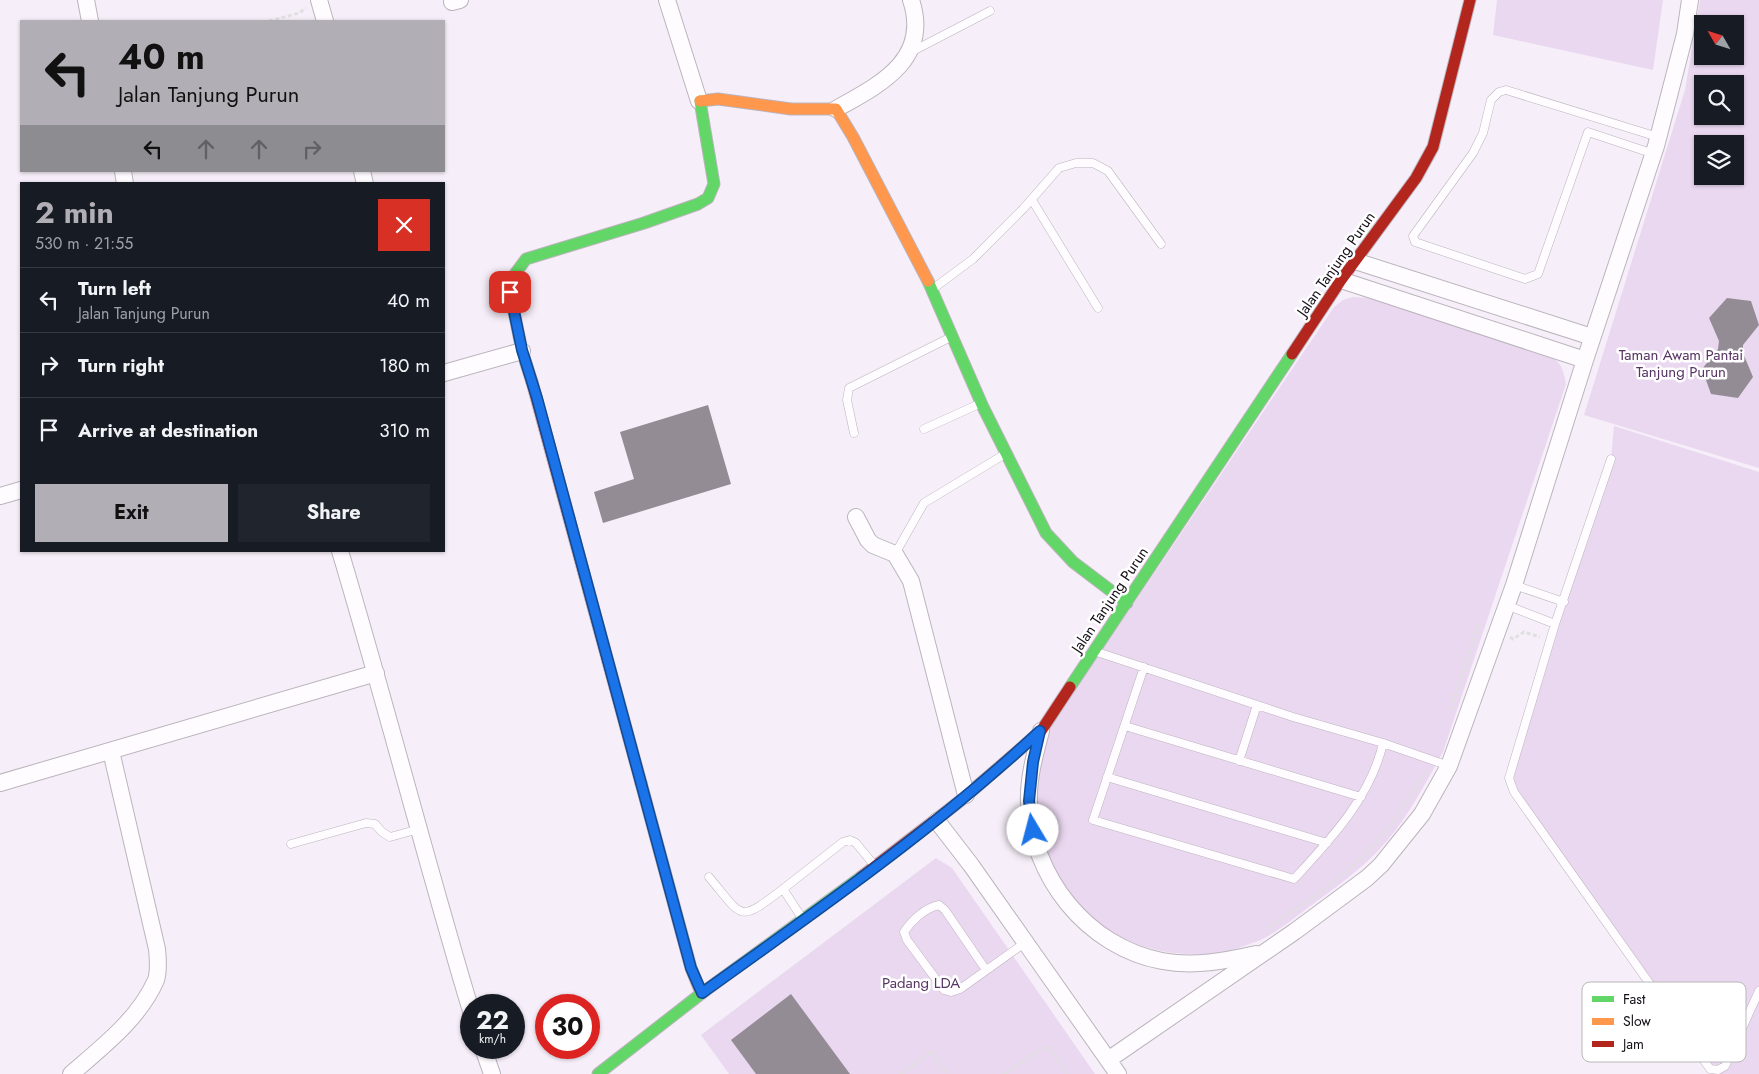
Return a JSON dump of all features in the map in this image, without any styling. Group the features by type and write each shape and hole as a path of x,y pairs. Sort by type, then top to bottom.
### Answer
{"street":[{"path":"86,0 90,20"},
{"path":"667,0 699,101 714,184 708,198 698,204 635,226 526,259 512,278 510,292 522,350 691,968 702,993"},
{"path":"699,101 718,99 791,109 836,109 880,84 900,66 909,53 914,38 916,21 911,0"},
{"name":"Jalan Tanjung Purun","path":"598,1074 702,993 937,821 1040,731 1341,280 1416,178 1433,147 1470,0"},
{"path":"1108,1060 1351,891 1381,865 1422,814 1449,766 1514,584 1592,337 1654,154 1684,34 1690,0"},
{"path":"315,2 324,20"},
{"path":"836,109 853,137 932,290 982,403 1046,532 1056,547 1069,559 1127,603"},
{"path":"1355,261 1592,337"},
{"path":"1341,280 1585,360"},
{"path":"445,373 522,350"},
{"path":"0,496 20,490"},
{"path":"856,516 873,545 896,554 911,581 966,796"},
{"path":"340,552 376,673 440,909 466,994"},
{"path":"0,784 376,673"},
{"path":"1040,731 1033,762 1029,801 1035,845 1054,887 1078,916 1098,933 1134,953 1162,961 1190,964 1219,962 1263,953"},
{"path":"71,1074 120,1031 142,1002 156,978 157,949 111,751"},
{"path":"937,821 1026,942 1118,1074"},
{"path":"487,1059 492,1074"}],"lane":[{"path":"909,53 990,11"},
{"path":"1594,118 1538,274 1524,279 1415,242 1413,236 1473,153 1483,133 1491,100 1499,92 1506,90 1658,137"},
{"path":"1588,132 1654,154"},
{"path":"932,290 973,259 1032,200 1059,168 1076,163 1093,163 1108,171 1161,244"},
{"path":"1032,200 1098,308"},
{"path":"854,434 847,400 849,388 953,336"},
{"path":"924,429 982,403"},
{"path":"896,554 924,504 1006,453"},
{"path":"1611,459 1555,624 1509,778 1514,792 1648,982"},
{"path":"1514,584 1564,602"},
{"path":"1506,605 1555,624"},
{"path":"1093,650 1256,705 1383,743 1449,766"},
{"path":"1144,668 1093,820 1294,879 1327,843 1361,797 1378,764 1383,743"},
{"path":"1239,761 1256,705"},
{"path":"1125,726 1361,797"},
{"path":"1107,776 1327,843"},
{"path":"291,844 366,823 375,824 382,832 390,836 419,829"},
{"path":"709,878 738,911 746,914 757,909 843,842 850,840 856,843 875,866"},
{"path":"783,889 803,920"},
{"path":"986,970 945,910 939,905 931,907 910,923 904,932 907,940 944,990 951,992 960,989 1026,942"},
{"path":"1746,1020 1759,991"},
{"path":"1705,1062 1710,1069 1718,1070 1725,1066 1727,1062"}],"path":[{"path":"273,20 299,13 315,2"},
{"path":"1004,1074 1047,1046 1067,1074"},
{"path":"901,1074 931,1051 947,1074"}],"green space":[{"path":"1497,0 1663,0 1653,70 1493,35"},
{"name":"Taman Awam Pantai Tanjung Purun","path":"1700,0 1759,0 1759,468 1584,415 1685,90 1694,36 1694,65 1744,65 1744,15 1698,15"},
{"path":"1353,297 1382,299 1547,353 1561,366 1566,384 1443,752 1410,809 1395,831 1378,850 1350,876 1276,931 1255,942 1214,954 1165,952 1135,943 1108,930 1085,911 1065,889 1050,863 1040,834 1035,803 1038,767 1047,732 1334,307 1343,300"},
{"path":"1614,426 1759,472 1759,1074 1714,1074 1705,1062 1746,1062 1746,982 1649,982 1514,792 1513,762 1611,459"},
{"name":"Padang LDA","path":"936,858 952,868 1095,1074 729,1074 701,1035"}],"building":[{"path":"1727,298 1751,301 1759,325 1743,345 1743,353 1753,377 1738,398 1711,394 1702,369 1718,349 1719,341 1709,318"},
{"path":"708,405 731,484 603,523 594,492 634,479 620,432"},
{"path":"791,994 850,1074 756,1074 731,1040"}],"traffic: fast":[{"path":"532,382 522,351 510,292 512,278 526,259 644,223 698,204 708,198 714,184 700,101"},
{"path":"928,281 983,407 1046,533 1073,562 1127,603"},
{"path":"1070,687 1292,354"},
{"path":"598,1074 702,993 861,877"}],"traffic: slow":[{"path":"700,101 718,99 791,109 836,109 853,137 928,281"},
{"path":"641,783 691,968 701,993"}],"traffic: jam":[{"path":"1292,354 1341,280 1416,178 1433,147 1470,0"},
{"path":"532,382 641,783"},
{"path":"861,877 960,801 1041,731 1070,687"}],"route":[{"path":"510,292 522,350 537,398 691,968 702,993 937,821 1040,731 1033,762 1029,801 1033,830"}]}
